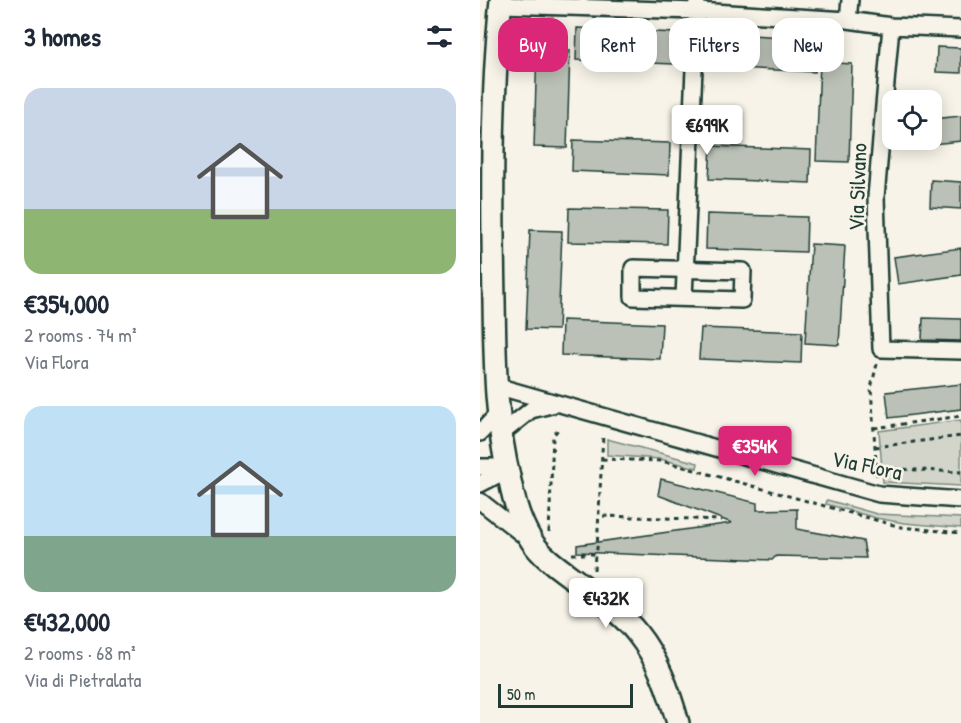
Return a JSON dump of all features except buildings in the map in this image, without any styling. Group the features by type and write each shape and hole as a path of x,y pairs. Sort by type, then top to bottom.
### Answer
{"street":[{"path":"848,20 850,0"},
{"path":"678,723 661,673 636,632 619,614 566,573 519,514 493,427 496,386 486,221 501,2 697,6 891,26 961,29"},
{"path":"684,298 697,6"},
{"name":"Via Silvano","path":"881,349 876,197 891,26"},
{"path":"633,268 686,269 743,271 742,300 633,297 633,268"},
{"path":"881,349 961,351"},
{"name":"Via Flora","path":"496,386 879,494 961,500"},
{"path":"493,427 531,410 558,404"},
{"path":"480,467 507,470"},
{"path":"480,484 507,470"},
{"path":"480,501 540,538"}],"path":[{"path":"878,485 871,388 881,349"},
{"path":"874,428 961,416"},
{"path":"540,538 553,436 559,428"},
{"path":"568,555 595,554 597,549 604,432"},
{"path":"875,447 961,436"},
{"path":"602,459 662,461 901,527 961,533"},
{"path":"877,468 961,472"},
{"path":"603,516 722,520"}],"shaded area":[{"path":"961,420 961,486 883,482 879,431"},
{"path":"607,439 698,463 697,468 660,459 607,455"},
{"path":"827,500 877,514 961,518 961,528 876,518 826,504"}]}
